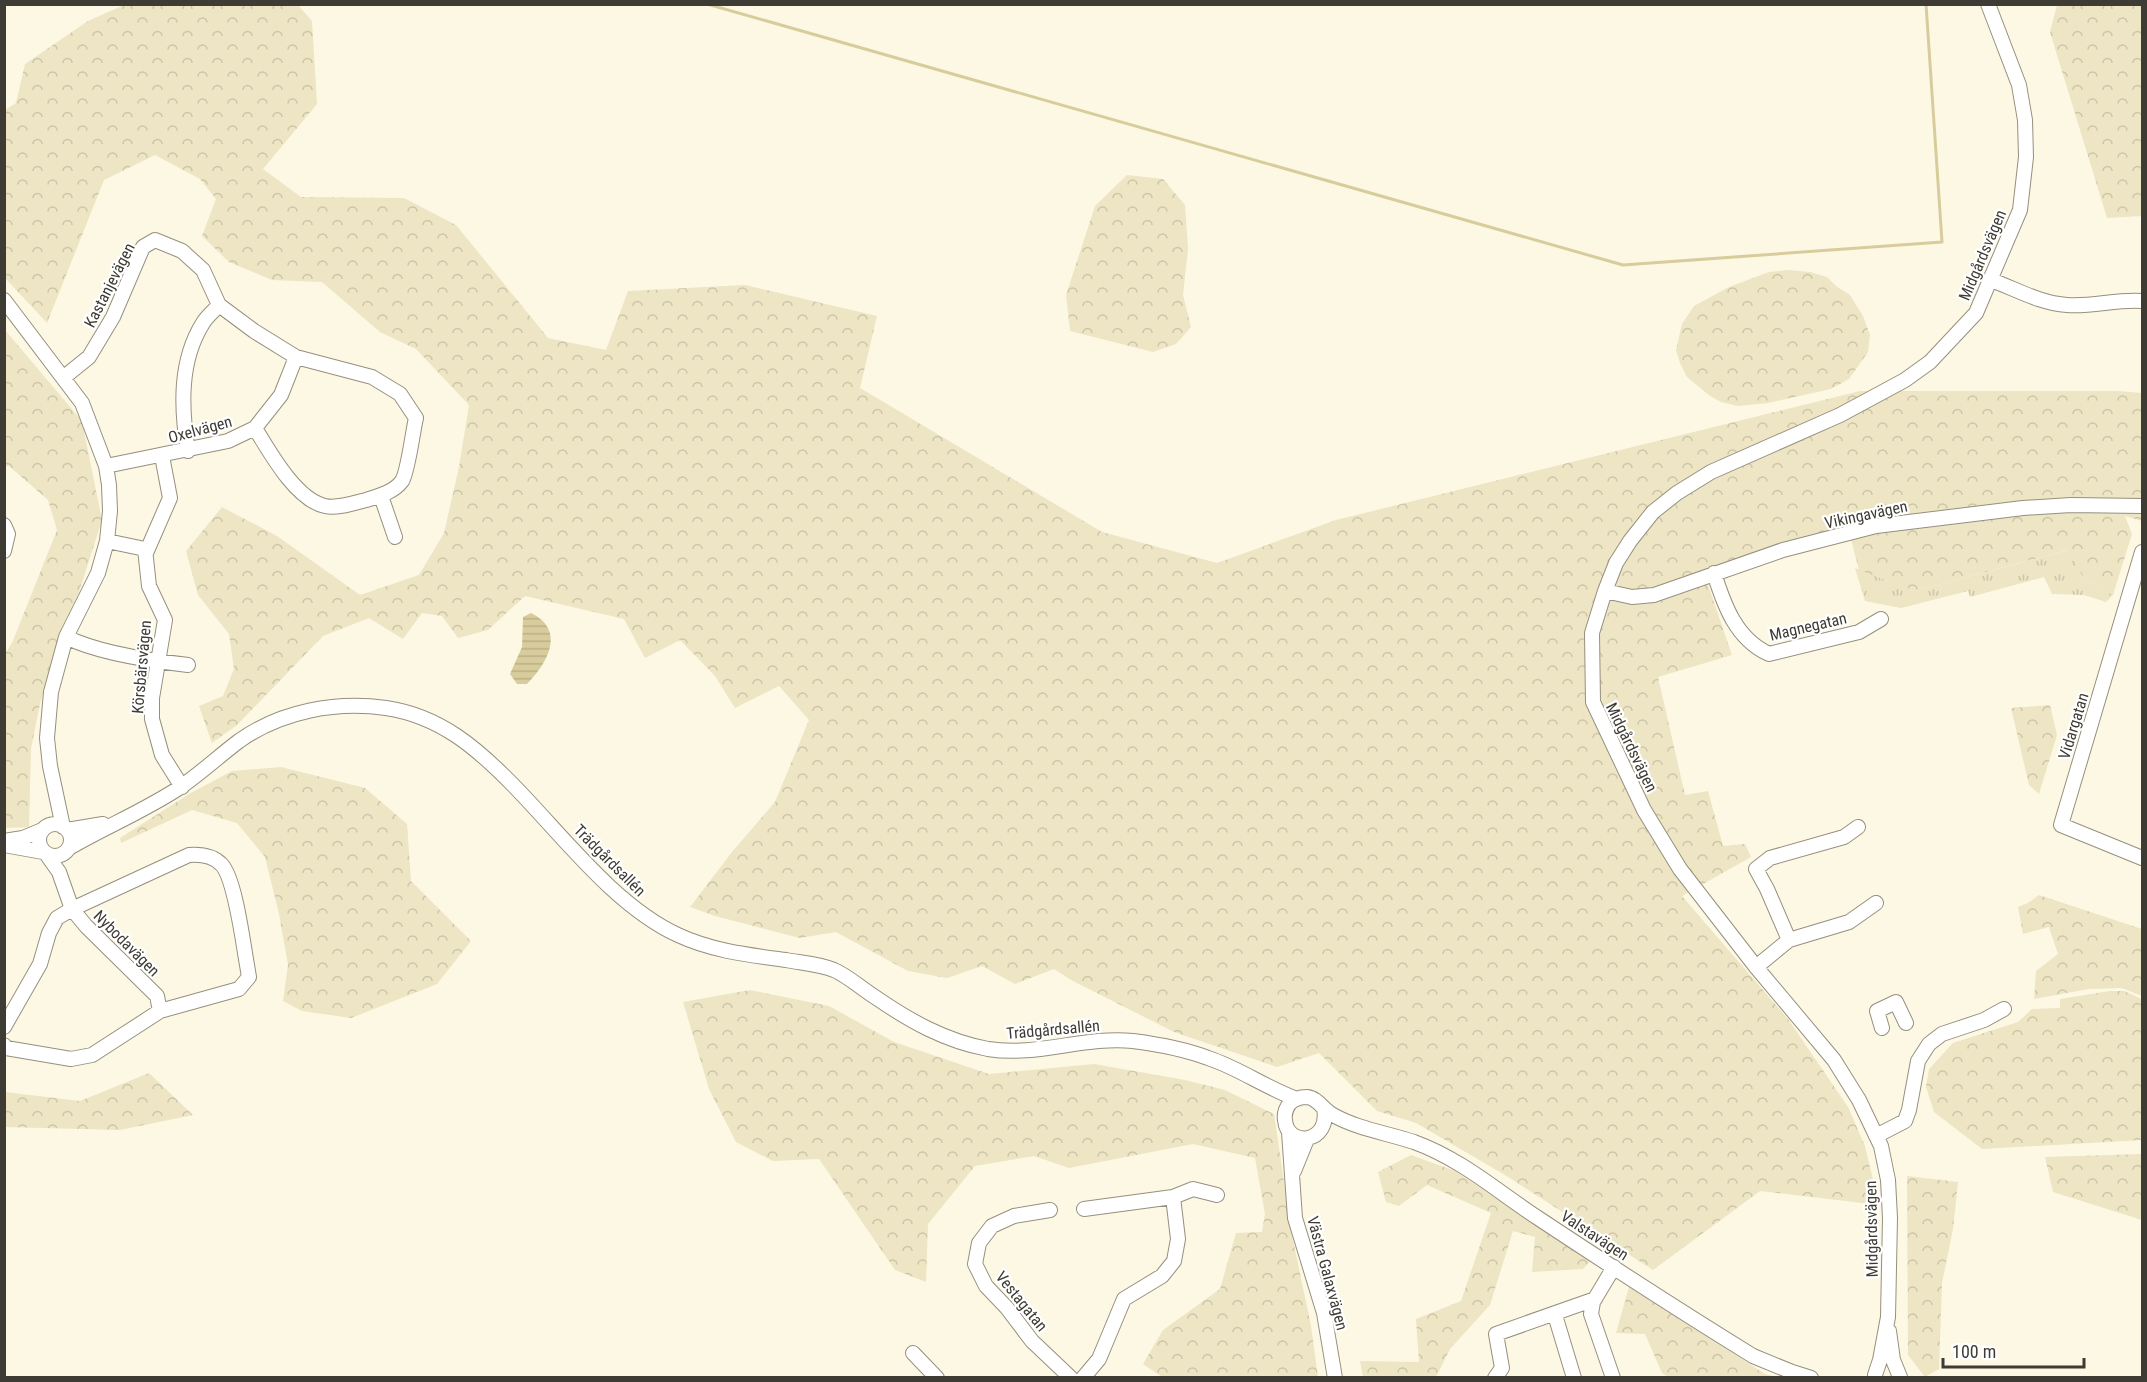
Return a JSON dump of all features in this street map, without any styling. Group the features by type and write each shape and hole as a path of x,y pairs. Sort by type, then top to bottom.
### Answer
{"street":[{"name":"Midgårdsvägen","path":"1900,1377 1893,1360 1888,1317 1889,1199 1883,1157 1876,1136 1859,1100 1834,1060 1756,968 1680,869 1644,810 1593,702 1592,633 1605,591 1617,563 1630,541 1653,512 1677,493 1711,472 1840,415 1905,380 1930,362 1976,313 2020,210 2026,157 2025,120 2019,85 1988,4"},
{"name":"Kastanjevägen","path":"63,378 89,357 113,317 143,247 155,240 182,251 203,270 219,305 254,331 296,357 372,377 400,394 416,418 404,480 381,496 348,504 325,506 307,496 291,481 255,428"},
{"path":"1991,280 2025,296 2067,305 2142,301"},
{"path":"4,300 82,403 106,466 110,485 107,541 98,573 66,637 51,692 47,738 50,807 44,829 38,839 45,853"},
{"path":"188,451 183,417 183,386 191,350 204,322 219,305"},
{"name":"Oxelvägen","path":"106,466 228,441 255,428 281,394 296,357"},
{"path":"107,541 145,549 146,552 170,498 162,456"},
{"path":"381,496 395,537"},
{"name":"Vikingavägen","path":"1605,591 1632,597 1654,595 1783,550 1876,526 2023,508 2142,506"},
{"path":"4,525 8,534 4,551"},
{"name":"Körsbärsvägen","path":"146,552 149,586 165,620 152,698 152,719 162,755 182,787"},
{"name":"Vidargatan","path":"2142,552 2061,825 2142,858"},
{"name":"Magnegatan","path":"1714,573 1724,605 1747,641 1769,654 1859,632 1881,619"},
{"path":"66,637 79,643 158,662 188,665"},
{"name":"Trädgårdsallén","path":"67,850 182,787 243,739 273,723 299,713 341,706 387,708 443,726 482,753 606,883 632,907 681,936 720,950 806,963 835,971 908,1020 948,1038 988,1049 1048,1049 1097,1041 1133,1041 1208,1057 1297,1099"},
{"path":"4,843 56,856 67,850 71,838 65,828 50,766"},
{"name":"Trädgårdsallén","path":"65,828 89,827 121,820"},
{"path":"4,843 55,824 65,828"},
{"path":"1789,940 1756,869 1770,858 1844,837 1858,826"},
{"name":"Nybodavägen","path":"66,890 67,850"},
{"name":"Nybodavägen","path":"45,853 59,872 72,909 86,926 157,996 160,1011"},
{"path":"5,1047 71,1059 92,1055 160,1011 239,989 249,976 229,878 221,864 209,856 189,855 72,909"},
{"path":"1756,968 1789,940 1849,922 1876,903"},
{"name":"Nybodavägen","path":"4,1027 40,964 49,933 57,918 72,909"},
{"path":"1882,1028 1877,1011 1896,1002 1906,1023"},
{"path":"1876,1136 1905,1121 1910,1110 1918,1061 1921,1053 1929,1044 1942,1034 1984,1020 2004,1009"},
{"name":"Trädgårdsallén","path":"1257,1080 1280,1104 1284,1114"},
{"name":"Valstavägen","path":"1297,1099 1307,1097 1317,1101 1332,1114 1359,1126 1426,1146 1462,1163 1535,1216 1753,1356 1811,1377"},
{"path":"1297,1099 1288,1105 1284,1114 1289,1132 1298,1137 1307,1139 1317,1135 1326,1119 1324,1108"},
{"name":"Valstavägen","path":"1323,1128 1359,1126"},
{"name":"Västra Galaxvägen","path":"1289,1132 1295,1218 1324,1313 1335,1377"},
{"name":"Västra Galaxvägen","path":"1292,1176 1307,1139"},
{"path":"1084,1209 1173,1197 1193,1189 1217,1195"},
{"path":"1083,1377 1099,1359 1125,1299 1162,1276 1174,1261 1178,1239 1173,1197"},
{"name":"Vestagatan","path":"1050,1210 1014,1216 992,1226 979,1243 975,1264 986,1286 1007,1308 1032,1341 1071,1377"},
{"path":"1613,1377 1591,1314 1595,1299 1614,1268"},
{"path":"1496,1377 1502,1368 1496,1334 1595,1299"},
{"path":"1555,1315 1574,1377"},
{"name":"Midgårdsvägen","path":"1873,1376 1880,1360 1888,1317"},
{"path":"913,1353 930,1375"},
{"path":"1873,1376 1883,1372 1900,1377"}],"green space":[{"path":"124,5 298,5 312,21 317,104 263,169 301,197 404,198 456,225 548,338 606,350 628,291 745,285 877,316 860,388 1102,532 1217,563 1336,520 1860,391 2118,391 2142,393 2142,521 2125,516 2132,534 2113,595 2084,579 2068,550 1915,591 1859,570 1847,524 1707,582 1732,655 1658,677 1685,795 1708,791 1723,846 1745,844 1751,857 1682,896 1788,1019 1848,1107 1865,1146 1879,1205 1760,1191 1653,1270 1505,1175 1416,1123 1377,1111 1319,1053 1277,1067 1174,1032 1071,980 1054,969 1015,984 982,966 947,978 908,971 836,932 800,938 715,916 690,907 732,852 775,802 809,720 779,686 735,708 715,676 680,640 645,658 624,619 525,596 488,630 458,638 442,616 422,613 403,639 369,618 323,636 237,725 212,743 199,706 223,696 234,669 229,634 198,595 186,551 222,507 277,536 360,595 419,575 444,533 459,467 469,405 416,349 380,332 322,282 272,280 229,262 202,236 216,199 200,179 155,155 104,180 47,323 5,278 5,110 16,103 25,64 88,21"},
{"path":"2057,5 2142,5 2142,216 2107,218 2050,32"},
{"path":"1127,175 1163,179 1185,205 1188,249 1183,295 1191,327 1176,344 1153,352 1070,331 1066,295 1095,206"},
{"path":"1789,270 1810,272 1827,277 1850,295 1863,316 1870,335 1868,352 1849,379 1831,389 1768,403 1738,406 1721,402 1710,396 1687,377 1680,363 1676,350 1682,324 1694,306 1729,287 1769,272"},
{"path":"5,330 82,421 102,520 79,592 61,629 40,704 31,749 29,827 5,828 4,655 12,643 57,530 48,500 9,466 5,466"},
{"path":"2069,550 2084,579 2113,595 2106,602 2084,595 2052,594 2044,577 1970,597 1968,591 1901,608 1865,601 1855,568 1915,591"},
{"path":"2050,705 2057,735 2039,794 2029,785 2011,708"},
{"path":"281,767 365,788 407,824 411,881 471,941 437,984 351,1018 302,1011 283,1001 288,965 279,914 265,857 237,823 192,810 121,843 120,838 189,794 232,771"},
{"path":"2039,895 2142,929 2142,996 2122,988 2089,989 2034,999 2036,971 2058,954 2049,927 2023,934 2018,907"},
{"path":"750,990 829,1006 894,1042 989,1074 1094,1064 1185,1080 1225,1090 1274,1114 1292,1235 1311,1326 1318,1377 1162,1377 1143,1364 1163,1330 1220,1289 1236,1233 1262,1232 1265,1214 1255,1158 1193,1144 1069,1168 1034,1156 975,1166 928,1224 926,1282 895,1270 819,1159 773,1161 736,1142 709,1089 683,1002"},
{"path":"2124,991 2142,999 2142,1009 2140,1009 2142,1010 2142,1140 1982,1149 1934,1112 1926,1087 1929,1069 1953,1043 2018,1022 2032,1009 2060,1008 2060,999"},
{"path":"149,1073 193,1115 120,1130 5,1127 5,1092 80,1101"},
{"path":"2142,1154 2142,1220 2053,1192 2045,1157"},
{"path":"1411,1155 1455,1171 1591,1260 1583,1269 1532,1272 1535,1237 1513,1231 1490,1305 1450,1349 1436,1377 1363,1377 1360,1361 1419,1362 1416,1319 1461,1301 1491,1213 1427,1185 1399,1206 1386,1202 1378,1172"},
{"path":"1907,1176 1958,1182 1953,1229 1942,1283 1939,1369 1925,1377 1908,1355"},
{"path":"1629,1287 1765,1374 1776,1377 1668,1377 1662,1373 1645,1334 1616,1333"}],"shaded area":[{"path":"531,613 542,620 548,628 551,637 550,647 547,657 535,676 527,684 517,684 510,674 522,647 523,617"}],"waterway":[{"path":"707,4 1623,265 1942,242 1926,4"}]}
